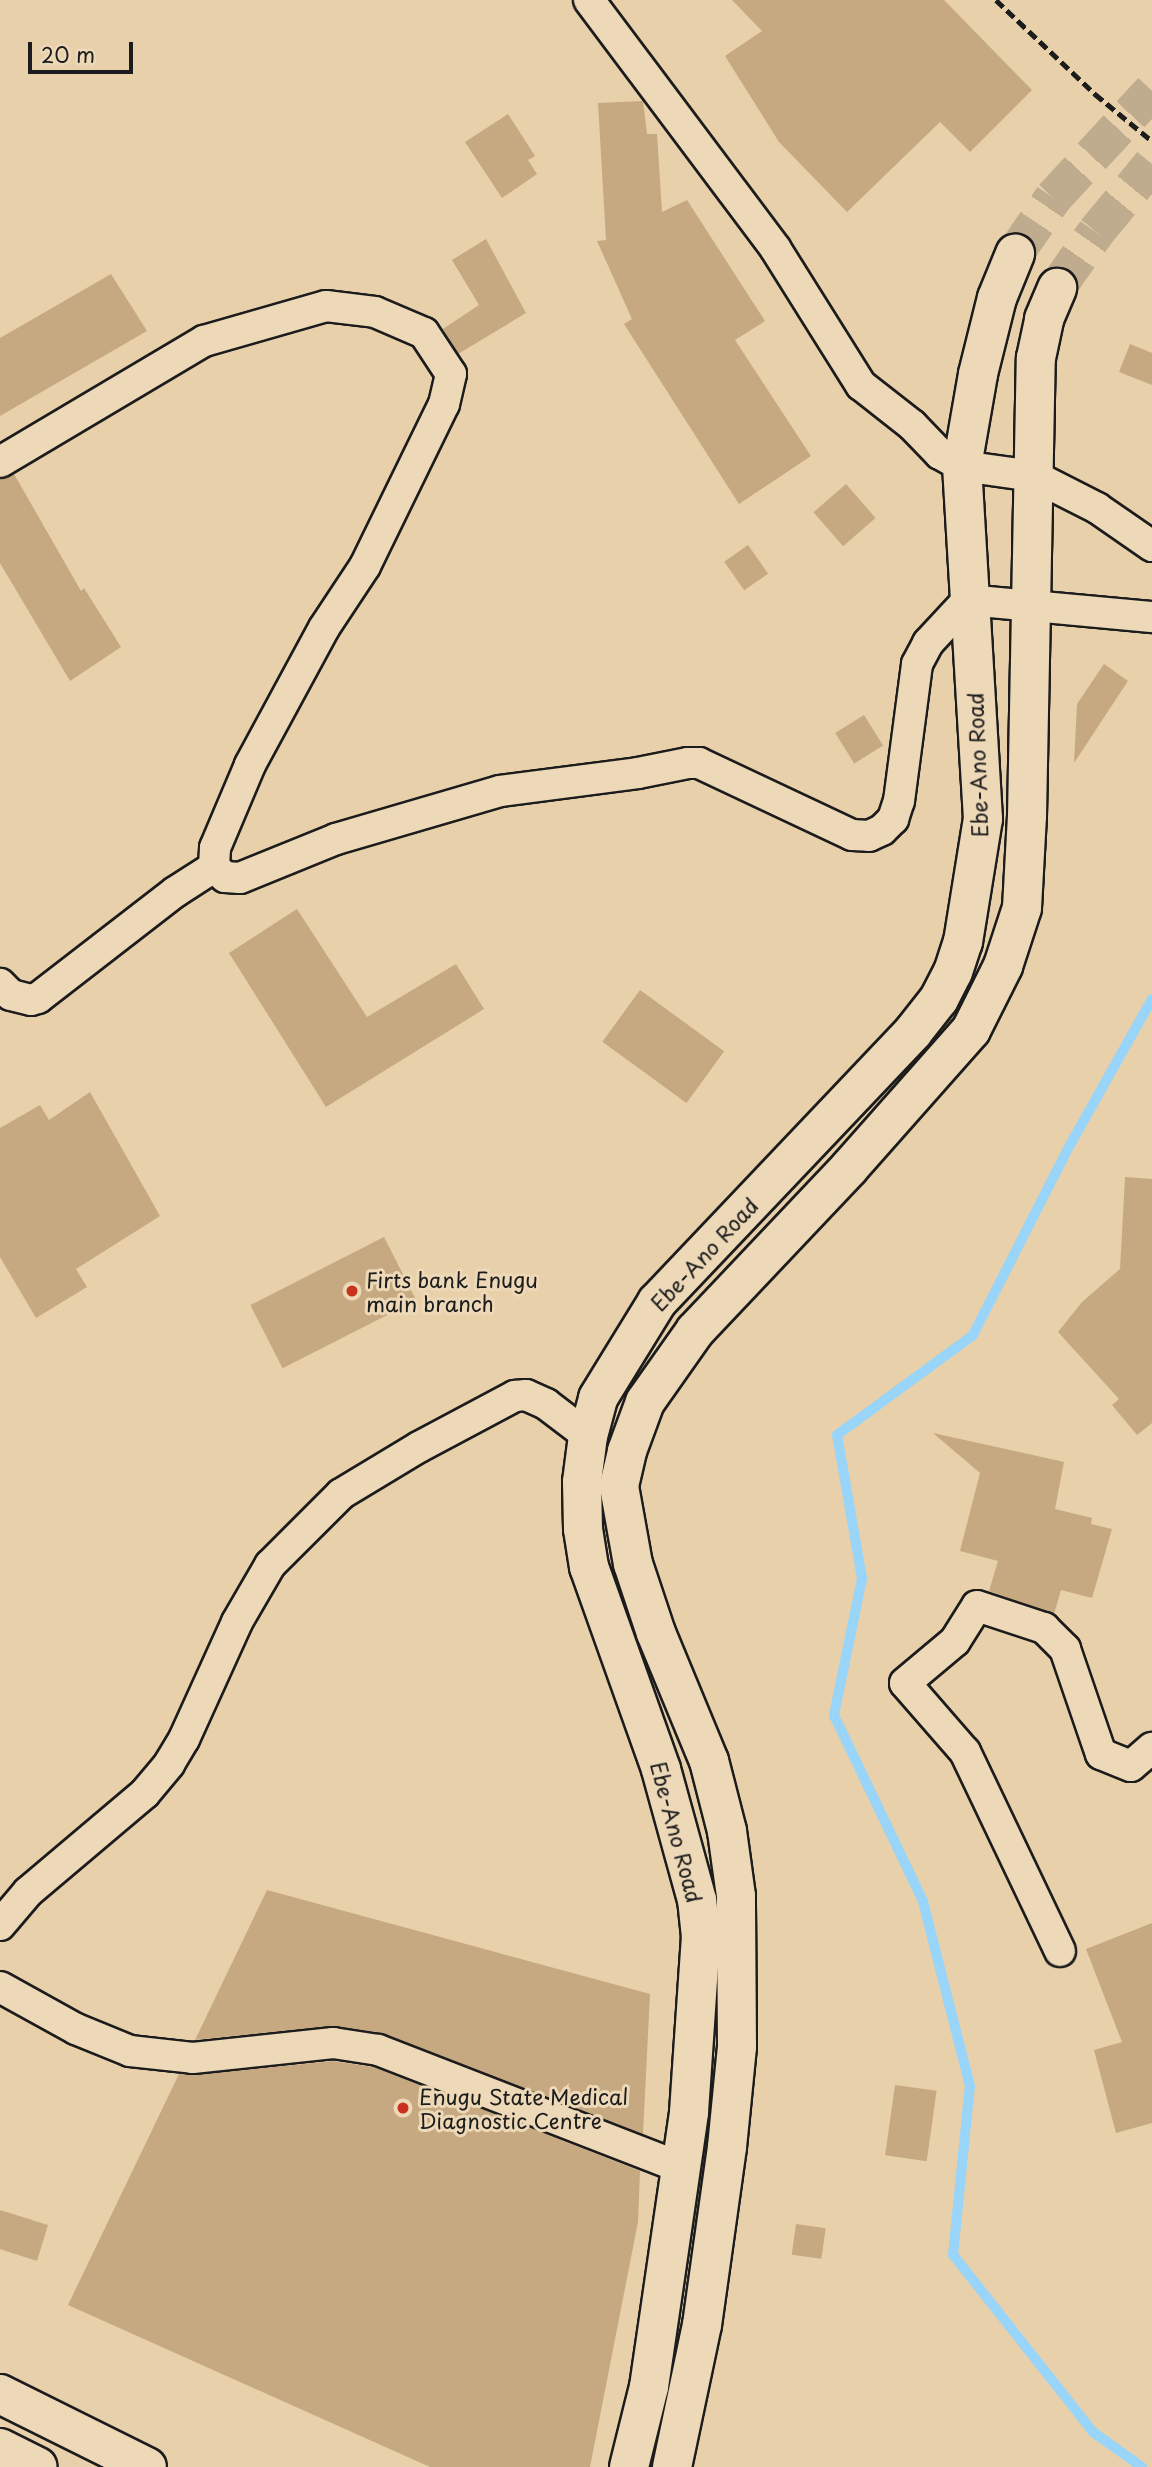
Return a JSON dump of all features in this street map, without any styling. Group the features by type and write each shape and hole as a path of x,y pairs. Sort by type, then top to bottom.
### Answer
{"main road":[{"name":"Ebe-Ano Road","path":"629,2467 649,2387 689,2112 701,1937 697,1900 661,1769 589,1567 583,1530 582,1482 588,1436 598,1398 657,1302 913,1032 939,999 953,972 963,942 983,819 962,466 978,374 998,298 1015,254"},
{"name":"Ebe-Ano Road","path":"672,2467 702,2325 727,2147 737,2047 736,1896 727,1831 709,1761 656,1633 633,1564 619,1486 627,1451 645,1402 695,1331 849,1168 971,1030 1003,966 1022,908 1027,816 1037,358 1044,319 1057,288"},
{"path":"0,2394 147,2467"},
{"path":"0,2448 38,2467"}],"street":[{"path":"589,0 775,248 861,385 912,425 940,454 962,466 1034,476 1097,508 1152,546"},
{"path":"0,461 204,341 326,306 375,312 424,333 451,374 443,404 365,566 324,628 250,765 215,848 214,867"},
{"path":"214,867 225,877 240,878 336,839 500,791 638,773 688,763 699,763 852,835 869,836 893,819 899,802 917,664 928,642 968,600 1152,617"},
{"path":"0,984 11,995 31,1000 38,998 175,892 214,867"},
{"path":"0,1926 28,1892 145,1793 169,1764 184,1739 237,1622 270,1565 341,1494 419,1447 515,1396 526,1395 546,1404 588,1436"},
{"path":"1060,1951 965,1752 905,1683 955,1641 977,1606 1044,1628 1065,1650 1101,1754 1131,1766 1152,1748"},
{"path":"0,1987 76,2029 130,2051 194,2058 333,2043 378,2050 679,2167"}],"building":[{"path":"732,0 944,0 1032,90 970,152 940,122 847,212 779,142 725,56 762,31"},
{"path":"643,101 647,134 657,134 662,212 687,200 765,321 735,340 811,456 739,504 624,324 632,319 597,241 606,240 598,103"},
{"path":"508,114 535,156 528,160 537,174 502,198 465,142"},
{"path":"486,239 526,313 458,354 443,329 479,305 452,260"},
{"path":"111,274 147,331 0,416 0,338"},
{"path":"1130,344 1152,353 1152,385 1119,372"},
{"path":"14,474 81,591 84,588 121,647 70,681 0,563 0,479"},
{"path":"846,484 876,518 843,546 814,512"},
{"path":"748,545 768,574 744,590 724,562"},
{"path":"1104,664 1128,681 1074,763 1077,704"},
{"path":"864,715 883,746 854,764 835,733"},
{"path":"297,909 367,1017 456,964 484,1009 326,1107 229,953"},
{"path":"640,990 724,1051 687,1103 602,1042"},
{"path":"90,1092 160,1216 76,1269 87,1287 36,1318 0,1257 0,1128 40,1105 49,1120"},
{"path":"1125,1177 1152,1179 1152,1423 1137,1435 1112,1405 1119,1399 1058,1332 1082,1302 1120,1269"},
{"path":"384,1237 416,1300 283,1368 250,1305"},
{"path":"933,1433 1064,1462 1055,1509 1092,1518 1091,1524 1112,1529 1092,1598 1061,1590 1054,1614 989,1591 998,1561 960,1551 980,1473"},
{"path":"267,1890 650,1994 643,2134 381,2033 331,2026 195,2040"},
{"path":"1152,1923 1152,2123 1116,2133 1094,2050 1122,2042 1086,1949"},
{"name":"Enugu State Medical Diagnostic Centre","path":"333,2061 373,2067 640,2171 638,2222 590,2467 430,2467 68,2305 179,2074 195,2075"},
{"path":"895,2085 937,2091 927,2161 885,2155"},
{"path":"0,2210 48,2225 37,2261 0,2249"},
{"path":"796,2224 826,2228 821,2259 792,2255"}],"waterway":[{"path":"1142,2467 1093,2432 953,2255 970,2086 923,1901 834,1715 862,1578 837,1435 973,1335 1070,1145 1152,999"}],"tunnel":[{"path":"1015,254 1053,198 1152,91"},
{"path":"1057,288 1096,232 1152,164"}],"railway":[{"path":"996,0 1095,94 1152,141"}],"place":[{"name":"Firts bank Enugu main branch","path":"352,1291"},
{"name":"Enugu State Medical Diagnostic Centre","path":"403,2108"}]}
